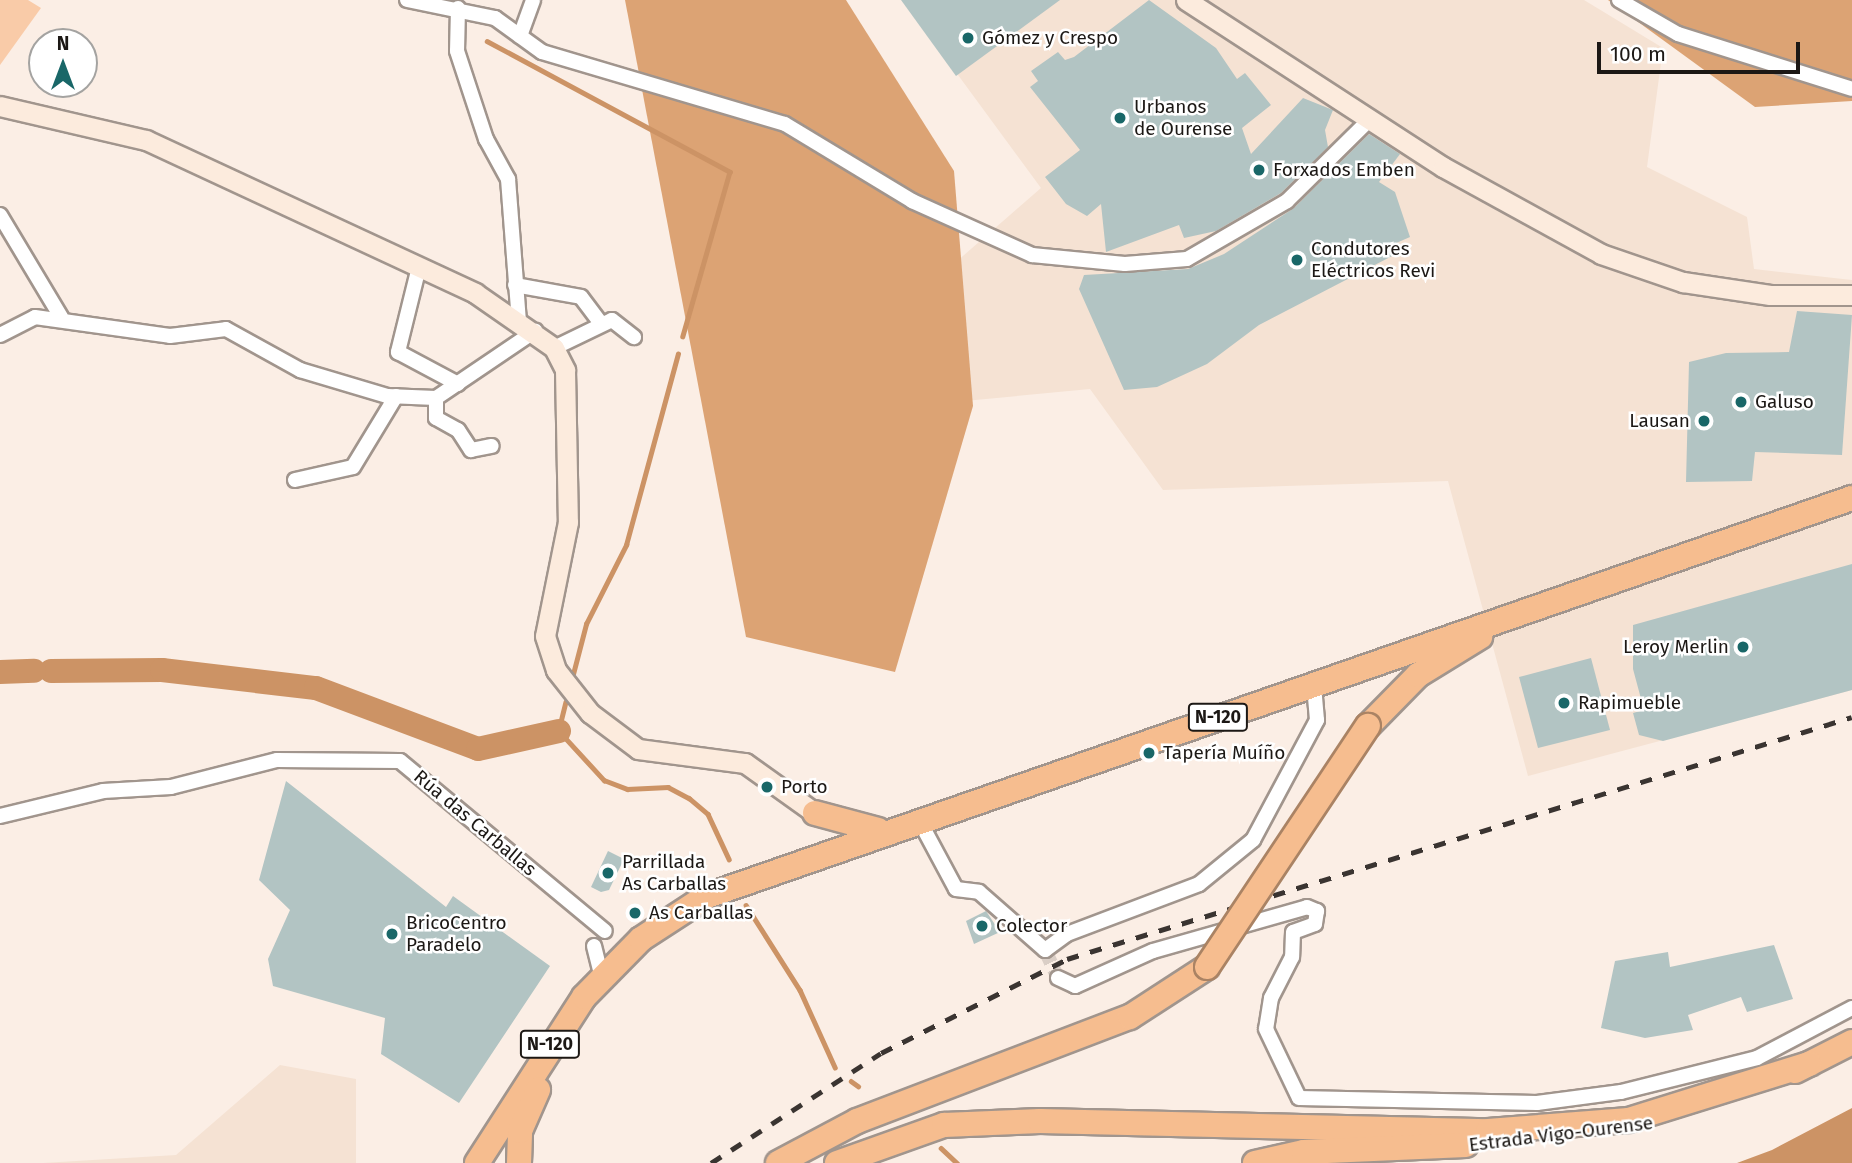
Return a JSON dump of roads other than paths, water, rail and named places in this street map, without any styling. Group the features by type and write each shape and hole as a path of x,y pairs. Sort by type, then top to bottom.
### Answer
{"highway":[{"name":"N-120","path":"477,1163 548,1047 641,939 707,896 820,853 1852,498"},
{"path":"778,1163 857,1121 1130,1017 1207,967 1368,726 1418,675 1549,603"},
{"path":"816,813 835,824 886,831"},
{"path":"816,813 827,833 820,853"},
{"name":"N-120","path":"519,1163 520,1131 536,1093 603,984"},
{"name":"Estrada Vigo-Ourense","path":"1255,1163 1304,1152 1614,1132 1739,1098 1852,1042"},
{"path":"837,1163 944,1125 1040,1121 1488,1130 1629,1120 1809,1064"}],"street":[{"path":"407,0 458,8 495,18 542,52 785,124 912,201 1032,255 1125,264 1187,259 1227,239 1287,201 1369,120"},
{"path":"520,36 533,0"},
{"path":"1185,0 1211,8 1369,120 1601,254 1683,282 1770,295 1852,295"},
{"path":"1619,0 1678,34 1852,89"},
{"path":"458,8 457,51 486,139 508,179 515,285 527,326"},
{"path":"0,106 146,140 419,267 527,326 554,348 565,370 568,522 545,636 556,670 590,713 638,749 745,763 816,813"},
{"path":"0,215 61,317"},
{"path":"419,267 398,352 458,384"},
{"path":"515,285 581,297 600,322"},
{"path":"0,335 35,317 61,317 104,330 170,336 226,329 300,370 396,396 436,398 458,384 527,326"},
{"path":"554,348 600,322 621,323 634,337"},
{"path":"295,480 353,467 396,396"},
{"path":"436,398 436,418 458,430 471,450 492,446"},
{"path":"919,820 956,889 979,892 1045,950 1067,934 1199,884 1253,840 1317,720 1314,684"},
{"name":"Rúa das Carballas","path":"0,816 103,791 171,787 277,760 400,761 604,931"},
{"path":"1058,978 1075,986 1153,951 1307,907 1317,911 1315,924 1293,932 1292,957 1271,998 1266,1029 1298,1098 1537,1103 1621,1092 1757,1058 1852,1008"},
{"path":"594,946 603,984"}],"waterway":[{"path":"487,41 730,172 683,336"},
{"path":"573,674 586,624 626,545 678,354"},
{"path":"51,671 162,670 316,688 478,749 559,731"},
{"path":"0,672 34,671"},
{"path":"566,702 559,731 604,780 627,789 668,787 689,798 708,814 729,859"},
{"path":"746,905 800,990 835,1067"},
{"path":"851,1081 858,1086"},
{"path":"941,1148 957,1163"}],"tunnel":[{"path":"1045,950 1058,978"}],"railway":[{"path":"711,1163 881,1053 1067,959 1852,717"}],"place":[{"name":"Gómez y Crespo","path":"968,38"},
{"name":"Urbanos de Ourense","path":"1120,118"},
{"name":"Forxados Emben","path":"1259,170"},
{"name":"Condutores Eléctricos Revi","path":"1297,260"},
{"name":"Galuso","path":"1741,402"},
{"name":"Lausan","path":"1704,421"},
{"name":"Leroy Merlin","path":"1743,647"},
{"name":"Rapimueble","path":"1564,703"},
{"name":"Tapería Muíño","path":"1149,753"},
{"name":"Porto","path":"767,787"},
{"name":"Parrillada As Carballas","path":"608,873"},
{"name":"As Carballas","path":"635,913"},
{"name":"Colector","path":"982,926"},
{"name":"BricoCentro Paradelo","path":"392,934"}]}
